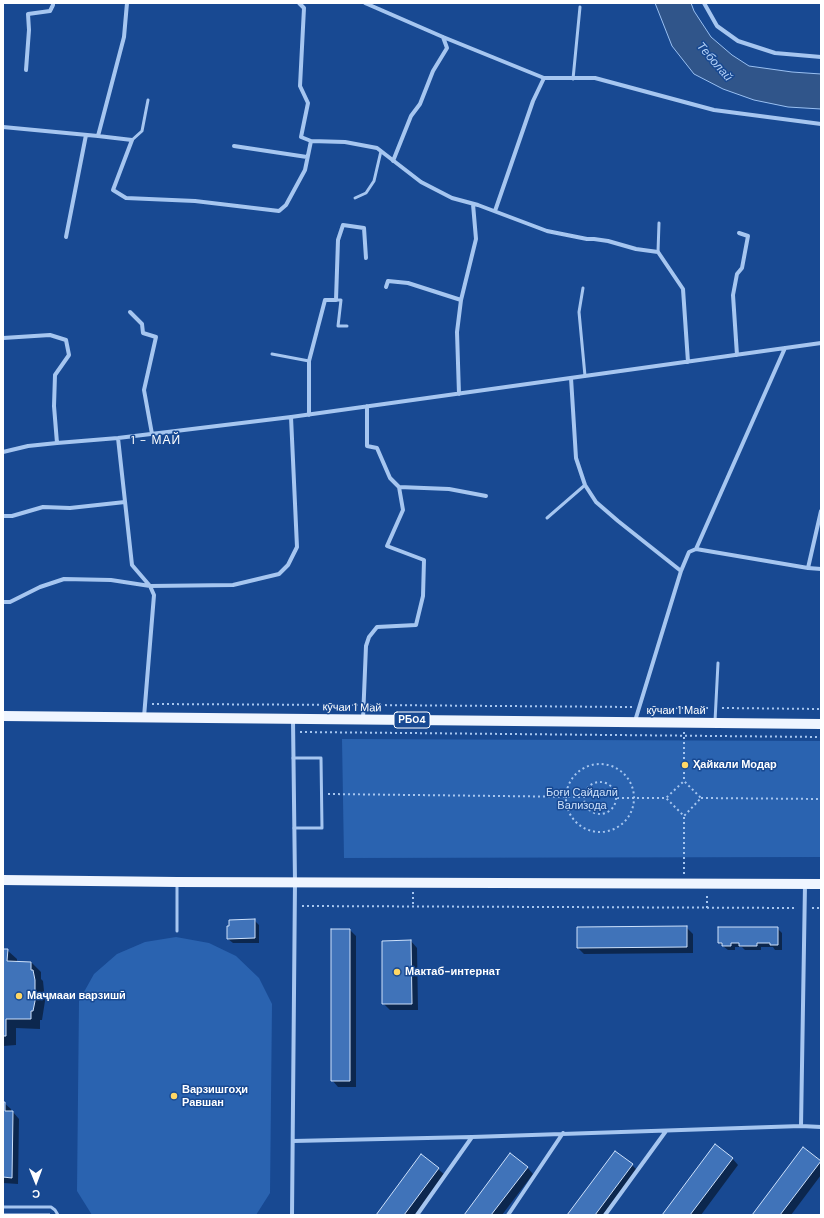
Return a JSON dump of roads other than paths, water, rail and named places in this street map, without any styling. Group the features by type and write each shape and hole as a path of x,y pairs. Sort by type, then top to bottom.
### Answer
{"main road":[{"name":"кӯчаи 1 Май","path":"3,716 821,724"},
{"path":"3,880 821,884"}],"street":[{"path":"26,70 29,30 28,14 50,11 53,3"},
{"path":"98,136 124,37 127,3"},
{"path":"299,3 304,8 300,86 308,103 301,137 311,141 345,142 377,148 421,182 452,198 495,211 547,231 587,239 608,241 636,249 658,252 683,289 688,362"},
{"path":"365,3 443,37 544,78 595,78 714,110 821,124"},
{"path":"704,3 717,26 738,41 775,53 821,57"},
{"path":"393,161 411,116 420,104 434,71 447,48 443,37"},
{"path":"495,211 533,101 544,78"},
{"path":"3,127 132,140 113,190 126,198 195,201 279,211 286,205 304,170 311,141"},
{"path":"66,237 86,135"},
{"path":"234,146 307,157"},
{"path":"459,394 457,332 461,300 476,239 473,204"},
{"path":"309,414 309,361 325,300 336,300 338,240 343,225 364,228 366,258"},
{"path":"737,355 733,295 737,274 742,268 748,236 739,233"},
{"path":"386,287 388,281 408,283 461,300"},
{"path":"130,312 142,324 143,333 156,337 144,390 152,434"},
{"path":"3,338 50,335 66,340 69,354 55,374 54,406 57,443"},
{"path":"3,452 28,446 118,438 291,417 821,343"},
{"path":"635,722 681,571 689,552 696,548 785,348"},
{"path":"571,378 576,458 585,485 596,502 681,571"},
{"path":"363,720 366,646 369,637 377,627 416,624 422,596 424,560 387,546 403,510 399,487 390,478 377,448 367,446 367,406"},
{"path":"3,602 10,602 40,587 64,579 111,580 150,586 233,585 278,574 288,565 297,547 291,417"},
{"path":"118,438 132,566 150,586 154,595 144,718"},
{"path":"399,487 449,489 486,496"},
{"path":"3,516 12,516 43,507 70,508 125,502"},
{"path":"808,568 821,511"},
{"path":"696,548 821,569"},
{"path":"292,1215 295,882 293,719"},
{"path":"801,1126 805,884"},
{"path":"293,1141 821,1126"},
{"path":"605,1215 666,1131"},
{"path":"508,1215 563,1133"},
{"path":"417,1215 472,1136"}],"lane":[{"path":"573,79 580,7"},
{"path":"132,140 142,131 148,100"},
{"path":"355,198 366,194 374,181 381,151"},
{"path":"658,252 659,223"},
{"path":"583,288 579,312 585,376"},
{"path":"336,300 341,300 338,326 347,326"},
{"path":"272,354 309,361"},
{"path":"546,518 585,485"},
{"path":"715,723 718,663"},
{"path":"293,758 321,758 322,794 322,828 294,828"},
{"path":"177,882 177,931"},
{"path":"3,1207 51,1207 58,1215"}],"water":[{"name":"Теболай","path":"655,3 691,3 694,11 711,37 732,55 749,66 792,72 821,74 821,109 788,107 754,100 723,89 694,74 672,46"}],"place":[{"name":"Ҳайкали Модар","path":"685,765"},
{"name":"Мактаб-интернат","path":"397,972"},
{"name":"Маҷмааи варзишӣ","path":"19,996"},
{"name":"Варзишгоҳи Равшан","path":"174,1096"}],"district":[{"name":"1 - МАЙ","path":"156,441"}],"park label":[{"name":"Боғи Сайдалӣ Вализода","path":"582,799"}]}
